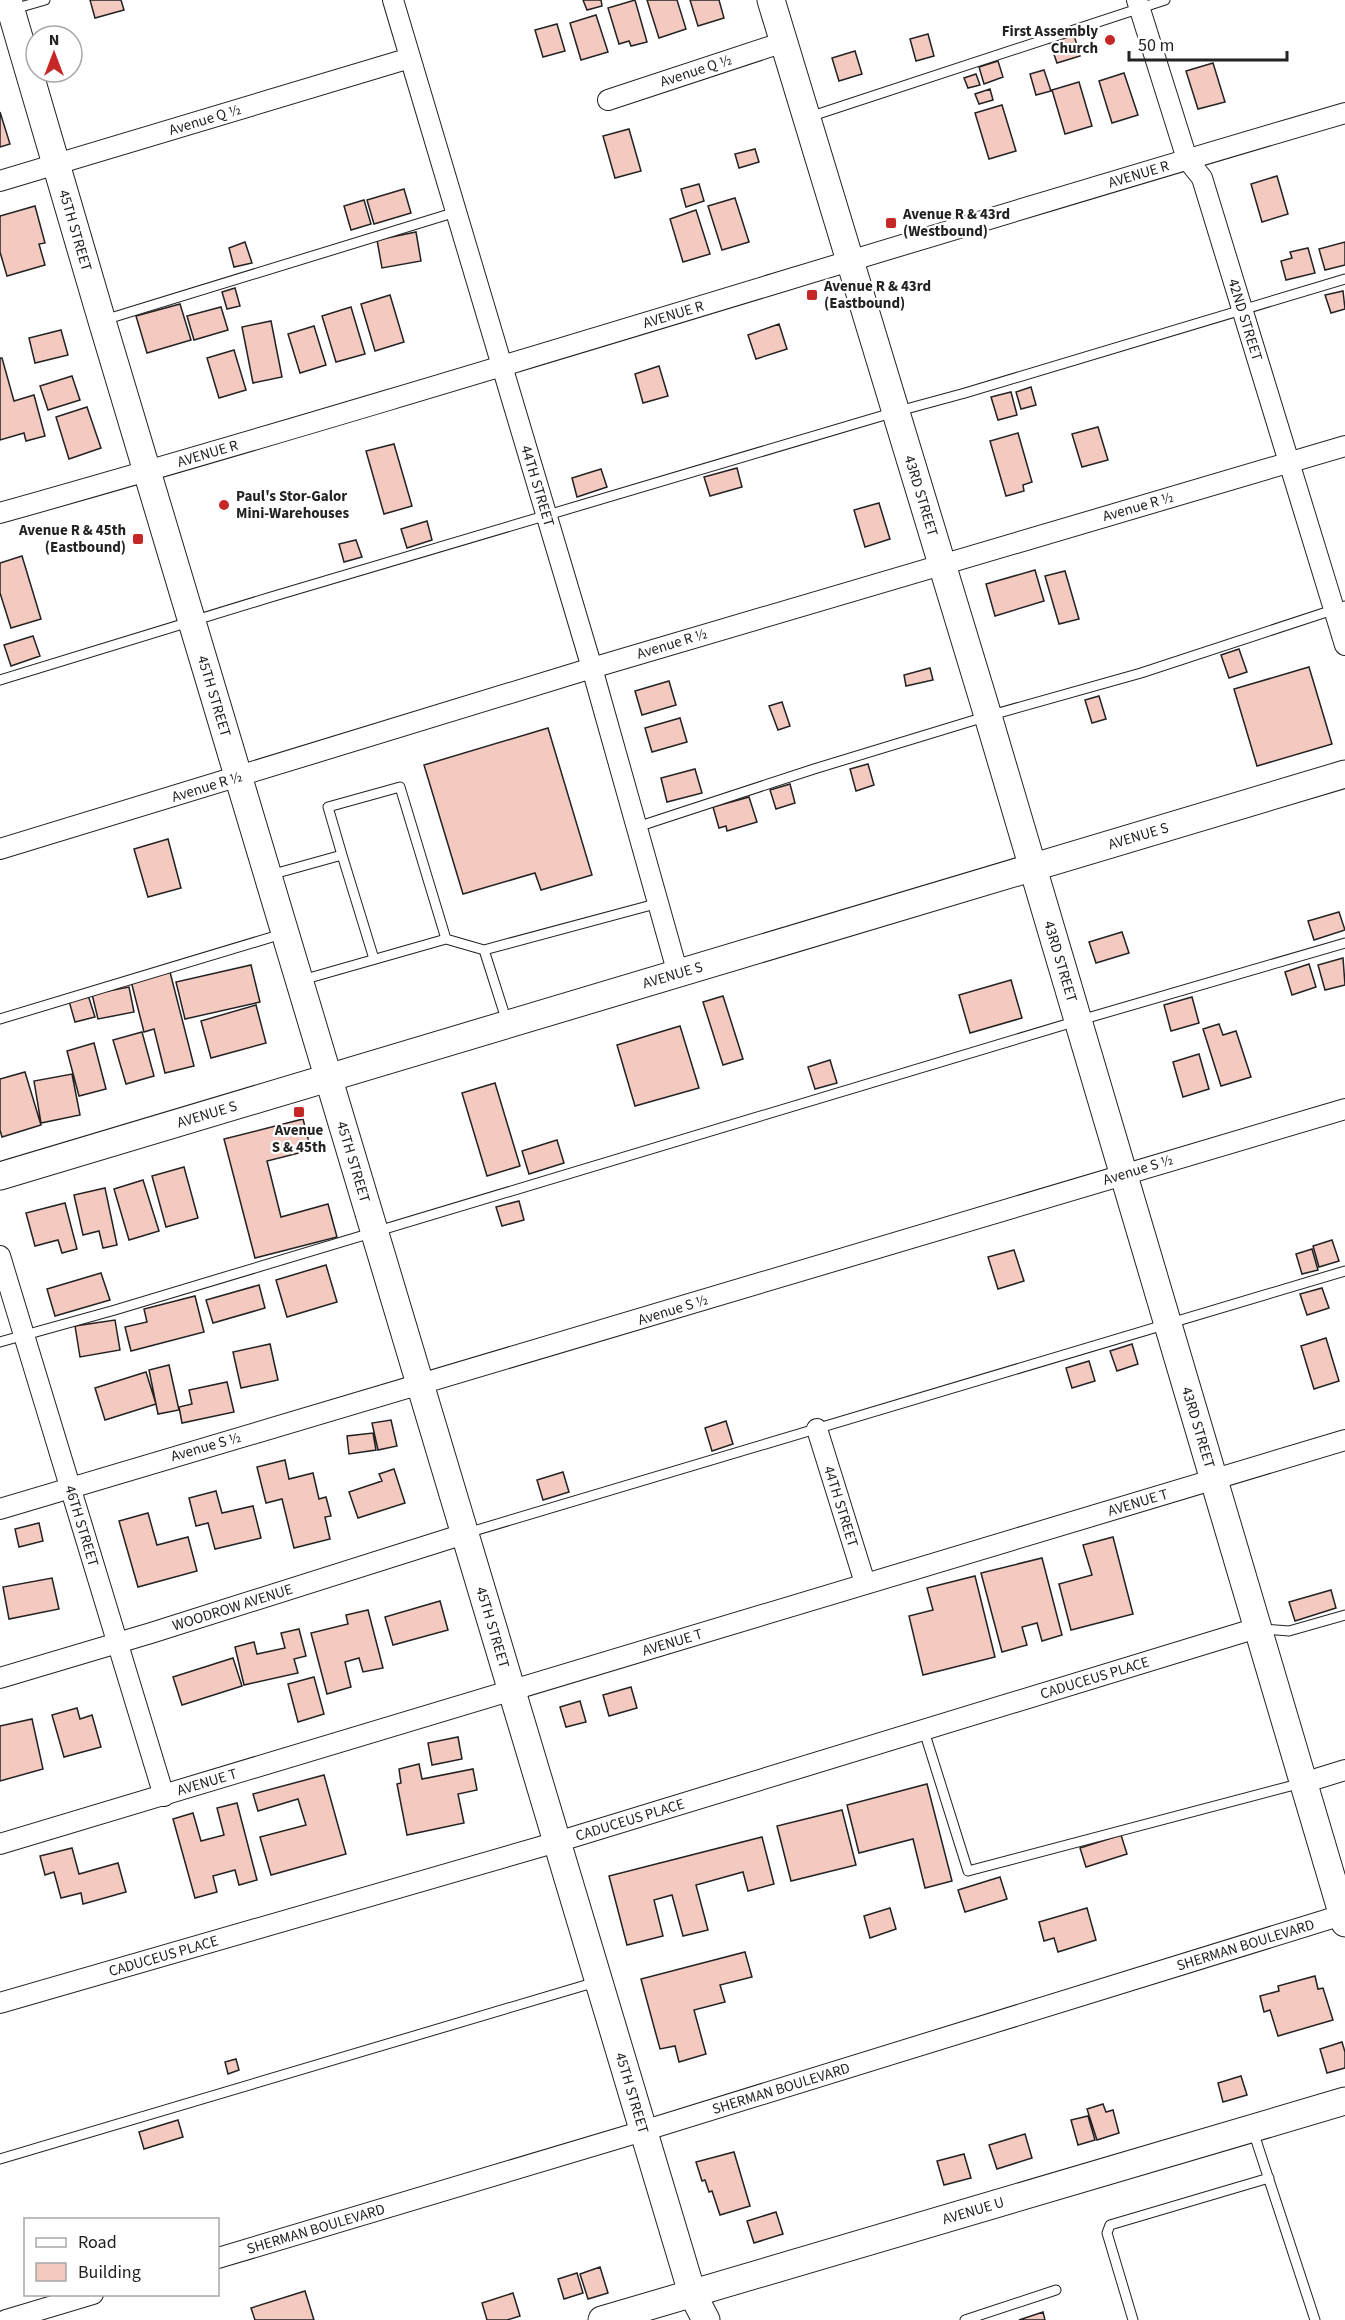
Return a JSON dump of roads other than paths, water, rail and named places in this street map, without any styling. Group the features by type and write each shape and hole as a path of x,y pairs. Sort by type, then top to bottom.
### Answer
{"main road":[{"name":"43RD STREET","path":"771,0 988,716 1344,1919"},
{"name":"45TH STREET","path":"6,8 56,164 643,2131 692,2292 706,2320"},
{"name":"AVENUE S","path":"0,1176 1345,774"},
{"name":"AVENUE U","path":"602,2320 1345,2101"}],"street":[{"name":"44TH STREET","path":"393,0 592,668 678,974"},
{"name":"42ND STREET","path":"1138,4 1187,159 1202,178 1290,463 1340,607 1345,645"},
{"name":"Avenue Q ½","path":"608,100 783,42"},
{"name":"Avenue Q ½","path":"0,182 410,58"},
{"name":"AVENUE R","path":"0,513 147,472 1345,113"},
{"name":"Avenue R ½","path":"0,849 592,668 1345,446"},
{"name":"Avenue S ½","path":"0,1509 420,1386 1345,1109"},
{"name":"46TH STREET","path":"0,1256 164,1796"},
{"name":"44TH STREET","path":"817,1429 865,1583"},
{"name":"AVENUE T","path":"0,1844 1345,1440"},
{"name":"WOODROW AVENUE","path":"0,1678 464,1534"},
{"name":"CADUCEUS PLACE","path":"0,2003 557,1842 1257,1628"},
{"path":"1303,1783 1345,1770"},
{"name":"SHERMAN BOULEVARD","path":"219,2258 1344,1919"},
{"path":"6,2320 90,2296"}],"lane":[{"path":"6,8 45,0"},
{"path":"807,118 1138,4 1165,0"},
{"path":"102,321 456,212"},
{"path":"0,680 1345,279"},
{"path":"637,827 814,769 988,716 1141,673 1340,607"},
{"path":"374,959 328,807 400,787 446,939"},
{"path":"267,876 342,855"},
{"path":"299,981 446,939 484,950 659,903"},
{"path":"0,1019 285,933"},
{"path":"0,1342 1345,943"},
{"path":"484,950 508,1025"},
{"path":"464,1534 1345,1271"},
{"path":"1257,1628 1288,1632 1345,1615"},
{"path":"924,1731 968,1871 1303,1783"},
{"path":"0,2159 598,1982"},
{"path":"1252,2129 1315,2320"},
{"path":"1133,2320 1107,2233 1110,2225 1269,2178"},
{"path":"965,2320 1056,2290"}],"place":[{"name":"First Assembly Church","path":"1110,40"},
{"name":"Avenue R & 43rd (Westbound)","path":"891,223"},
{"name":"Avenue R & 43rd (Eastbound)","path":"812,295"},
{"name":"Paul's Stor-Galor Mini-Warehouses","path":"224,505"},
{"name":"Avenue R & 45th (Eastbound)","path":"138,539"},
{"name":"Avenue S & 45th","path":"299,1112"}]}
